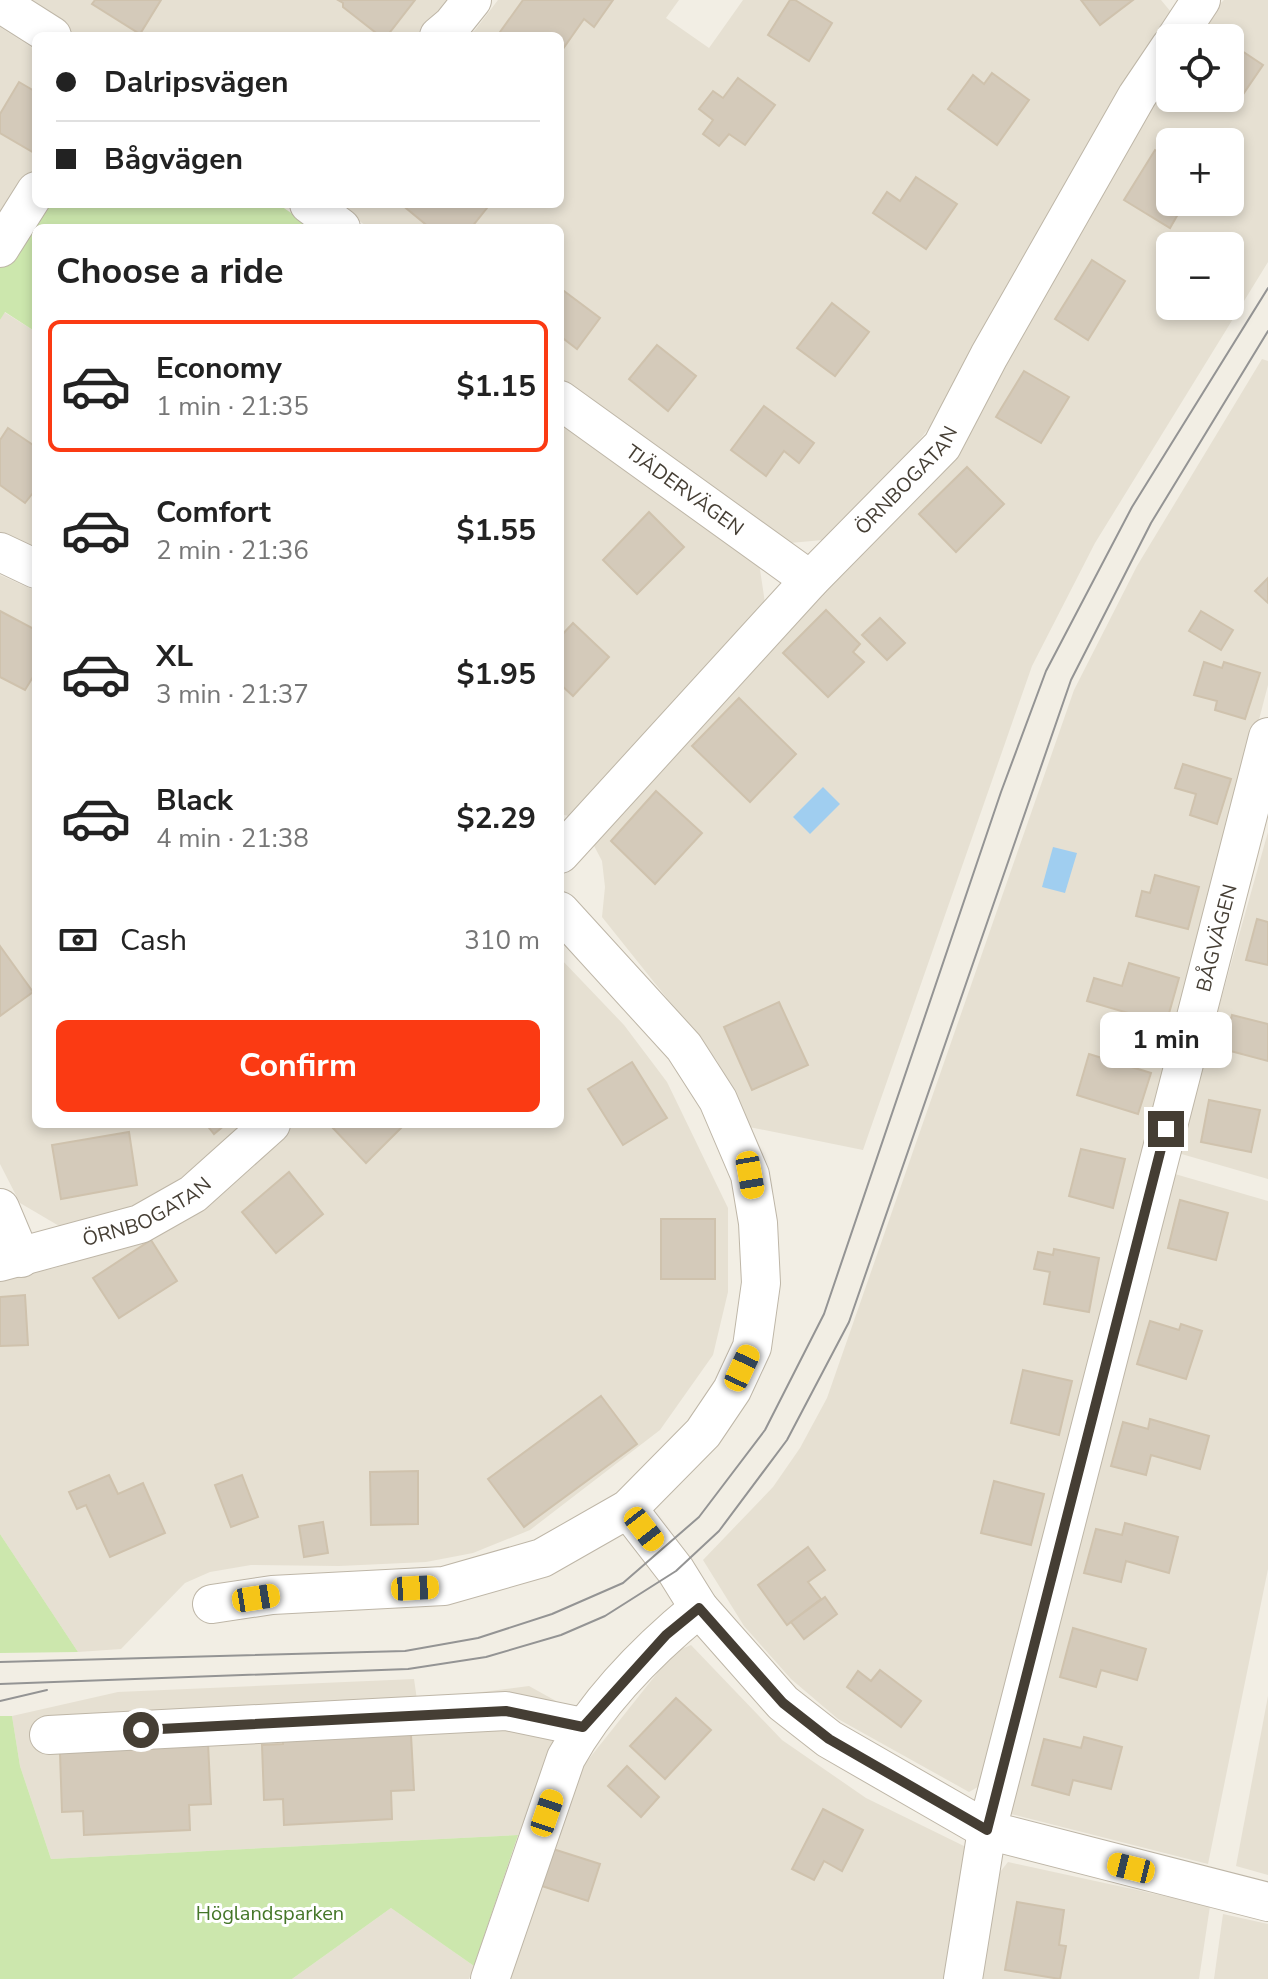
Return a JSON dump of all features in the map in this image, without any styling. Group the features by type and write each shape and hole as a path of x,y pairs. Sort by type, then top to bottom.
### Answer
{"street":[{"path":"444,32 472,0"},
{"path":"1184,24 1197,1"},
{"path":"0,3 46,32"},
{"name":"ÖRNBOGATAN","path":"564,850 810,580 942,446 989,356 1156,68"},
{"path":"0,248 32,197"},
{"path":"314,208 336,224"},
{"name":"TJÄDERVÄGEN","path":"564,403 810,580"},
{"path":"0,552 32,567"},
{"name":"BÅGVÄGEN","path":"963,1979 987,1830 1268,737"},
{"path":"212,1604 272,1595 444,1586 542,1558 628,1509 703,1433 732,1390 752,1347 761,1283 758,1223 750,1175 718,1100 684,1047 564,915"},
{"name":"ÖRNBOGATAN","path":"11,1260 140,1224 193,1194 267,1128"},
{"path":"0,1208 11,1260"},
{"path":"628,1509 676,1571 699,1608 783,1703 829,1739 987,1830 1268,1902"},
{"path":"490,1979 566,1758 583,1727 666,1635 699,1608"},
{"path":"49,1735 506,1711 583,1727"}],"shaded area":[{"path":"15,0 462,0 423,32 64,32"},
{"path":"498,0 679,0 666,18 709,48 743,0 1161,0 1171,12 1163,24 1156,24 1156,36 1124,87 940,414 906,457 823,540 790,543 597,411 564,383 564,224 364,224 342,208 564,208 564,32 473,32"},
{"path":"1224,0 1268,0 1268,262 1244,301 1244,232 1156,232 1156,320 1232,320 1095,543 1032,666 863,1150 749,1127 717,1061 602,917 605,887 602,861 591,840 945,462 1156,93 1156,112 1244,112 1244,24 1201,24"},
{"path":"0,27 32,47 32,192 0,241"},
{"path":"4,312 32,330 32,549 0,534 0,320"},
{"path":"1262,359 1268,361 1268,685 983,1784 969,1792 838,1719 791,1679 744,1626 703,1560 773,1487 800,1448 827,1398 1074,690 1137,566"},
{"path":"564,419 759,563 765,603 569,816 564,815"},
{"path":"0,575 32,589 32,1128 239,1128 187,1174 133,1208 66,1230 20,1203 0,1164"},
{"path":"1268,832 1268,1179 1178,1153"},
{"path":"564,962 624,1025 667,1082 728,1208 728,1292 713,1355 660,1430 530,1530 473,1553 426,1562 339,1566 251,1565 210,1572 185,1583 121,1649 78,1652 0,1534 0,1280 55,1268 128,1245 282,1128 564,1128"},
{"path":"1175,1174 1268,1201 1268,1569 1208,1864 1011,1814"},
{"path":"691,1645 782,1740 866,1798 968,1848 947,1979 502,1979 580,1770 674,1652"},
{"path":"414,1679 417,1700 529,1686 556,1701 558,1745 518,1835 51,1859 20,1766 12,1716 118,1692"},
{"path":"1268,1696 1268,1875 1236,1866"},
{"path":"1008,1862 1210,1906 1199,1979 982,1979 1000,1872"},
{"path":"391,1908 474,1966 469,1979 292,1979"},
{"path":"1223,1914 1268,1924 1268,1979 1214,1979"}],"green space":[{"path":"32,208 284,208 307,224 32,224 32,329 5,312 0,320 0,241"},
{"path":"0,1534 78,1652 0,1653"},
{"name":"Höglandsparken","path":"0,1716 12,1716 20,1766 51,1859 518,1835 474,1966 391,1908 292,1979 0,1979"}],"water":[{"path":"823,787 840,804 810,834 793,817"},
{"path":"1053,847 1077,853 1065,893 1042,887"}],"building":[{"path":"95,0 161,0 141,32 92,4"},
{"path":"338,0 415,0 390,32 375,32 343,7"},
{"path":"523,0 613,0 594,27 584,19 564,47 564,32 500,32"},
{"path":"790,0 795,0 832,23 809,61 768,35"},
{"path":"1081,0 1133,0 1100,25"},
{"path":"1244,52 1263,65 1244,93"},
{"path":"992,73 1029,100 997,145 948,109 973,75 984,84"},
{"path":"738,78 775,105 745,145 729,134 719,146 703,134 713,120 699,109 713,91 723,98"},
{"path":"19,82 32,90 32,152 0,133 0,114"},
{"path":"1156,151 1156,216 1177,216 1170,228 1124,200"},
{"path":"916,177 957,204 926,249 873,213 887,192 900,201"},
{"path":"406,208 487,208 474,224 425,224"},
{"path":"1092,260 1125,281 1088,340 1055,319"},
{"path":"564,291 600,318 577,349 564,339"},
{"path":"832,303 869,332 835,376 797,348"},
{"path":"657,345 696,376 668,411 629,379"},
{"path":"1024,371 1069,397 1041,443 996,417"},
{"path":"764,406 814,443 799,463 784,451 766,476 731,450"},
{"path":"8,428 32,444 32,494 25,503 0,485 0,440"},
{"path":"967,467 1004,504 956,552 919,514"},
{"path":"649,512 684,547 637,594 603,560"},
{"path":"1268,578 1268,603 1255,591"},
{"path":"826,610 860,644 853,652 864,662 828,697 783,653"},
{"path":"0,611 32,628 32,679 25,690 0,677"},
{"path":"1201,611 1233,630 1221,650 1189,631"},
{"path":"880,618 905,643 887,660 862,635"},
{"path":"573,623 609,657 573,696 564,688 564,633"},
{"path":"1204,662 1222,668 1224,662 1260,673 1245,719 1215,710 1217,701 1194,695"},
{"path":"739,698 796,754 750,802 692,746"},
{"path":"1183,764 1231,779 1217,824 1190,815 1196,794 1175,788"},
{"path":"656,791 702,833 655,884 611,841"},
{"path":"1155,875 1199,887 1188,929 1136,916 1142,891 1150,893"},
{"path":"1257,919 1268,922 1268,965 1246,960"},
{"path":"0,946 32,993 0,1016"},
{"path":"1129,963 1179,978 1166,1024 1087,1001 1094,978 1122,986"},
{"path":"779,1002 808,1065 752,1090 724,1027"},
{"path":"1232,1015 1268,1024 1268,1061 1223,1049"},
{"path":"1089,1054 1151,1073 1138,1114 1077,1095"},
{"path":"632,1062 667,1118 623,1145 588,1089"},
{"path":"1209,1100 1260,1110 1251,1152 1201,1142"},
{"path":"333,1128 401,1128 366,1163"},
{"path":"129,1132 137,1185 61,1199 52,1145"},
{"path":"1081,1149 1125,1159 1113,1208 1069,1196"},
{"path":"289,1172 323,1214 276,1253 242,1212"},
{"path":"1180,1200 1228,1213 1216,1260 1168,1248"},
{"path":"661,1219 715,1219 715,1279 661,1279"},
{"path":"151,1240 177,1281 119,1318 93,1278"},
{"path":"1054,1249 1099,1258 1089,1312 1044,1304 1050,1272 1034,1269 1038,1252 1053,1255"},
{"path":"25,1295 28,1345 0,1346 0,1297"},
{"path":"1150,1321 1179,1330 1181,1324 1202,1331 1186,1379 1137,1364"},
{"path":"1023,1370 1072,1381 1059,1435 1011,1423"},
{"path":"601,1396 637,1444 524,1527 488,1479"},
{"path":"1150,1419 1209,1436 1200,1469 1151,1455 1146,1475 1111,1466 1123,1422 1148,1429"},
{"path":"418,1471 418,1524 371,1525 370,1472"},
{"path":"109,1475 118,1494 143,1483 165,1533 110,1557 86,1505 77,1509 69,1492"},
{"path":"242,1475 258,1517 231,1527 215,1485"},
{"path":"994,1481 1044,1494 1031,1545 981,1533"},
{"path":"323,1522 328,1553 304,1557 299,1526"},
{"path":"1125,1523 1178,1537 1169,1573 1126,1561 1121,1582 1084,1573 1096,1529 1122,1535"},
{"path":"808,1547 825,1570 808,1582 821,1599 787,1625 758,1585"},
{"path":"825,1597 837,1614 804,1639 791,1622"},
{"path":"1073,1628 1146,1649 1137,1680 1101,1670 1096,1687 1060,1677"},
{"path":"880,1670 921,1701 901,1727 847,1687 858,1671 871,1681"},
{"path":"676,1698 711,1730 665,1779 630,1746"},
{"path":"283,1733 411,1735 414,1790 391,1791 392,1819 284,1825 283,1799 264,1800 262,1745 283,1744"},
{"path":"1084,1737 1122,1747 1111,1789 1073,1780 1069,1795 1032,1785 1044,1739 1081,1748"},
{"path":"208,1743 211,1804 189,1805 190,1830 84,1835 83,1811 62,1812 60,1753"},
{"path":"627,1766 659,1797 641,1817 608,1786"},
{"path":"823,1809 863,1830 842,1871 824,1861 814,1880 792,1869"},
{"path":"553,1849 600,1864 588,1901 542,1886"},
{"path":"1017,1902 1064,1910 1059,1945 1066,1946 1060,1979 1005,1970"}],"tram line":[{"path":"0,1662 405,1651 478,1638 552,1614 623,1583 699,1517 765,1430 824,1314 1001,792 1046,671 1132,507 1268,288"},
{"path":"0,1684 408,1669 486,1657 561,1635 605,1616 676,1571 719,1531 787,1440 849,1322 1071,680 1151,523 1268,331"},
{"path":"0,1701 47,1690"}],"route":[{"path":"141,1730 506,1711 583,1727 666,1635 699,1608 783,1703 829,1739 987,1830 1166,1129"}]}
